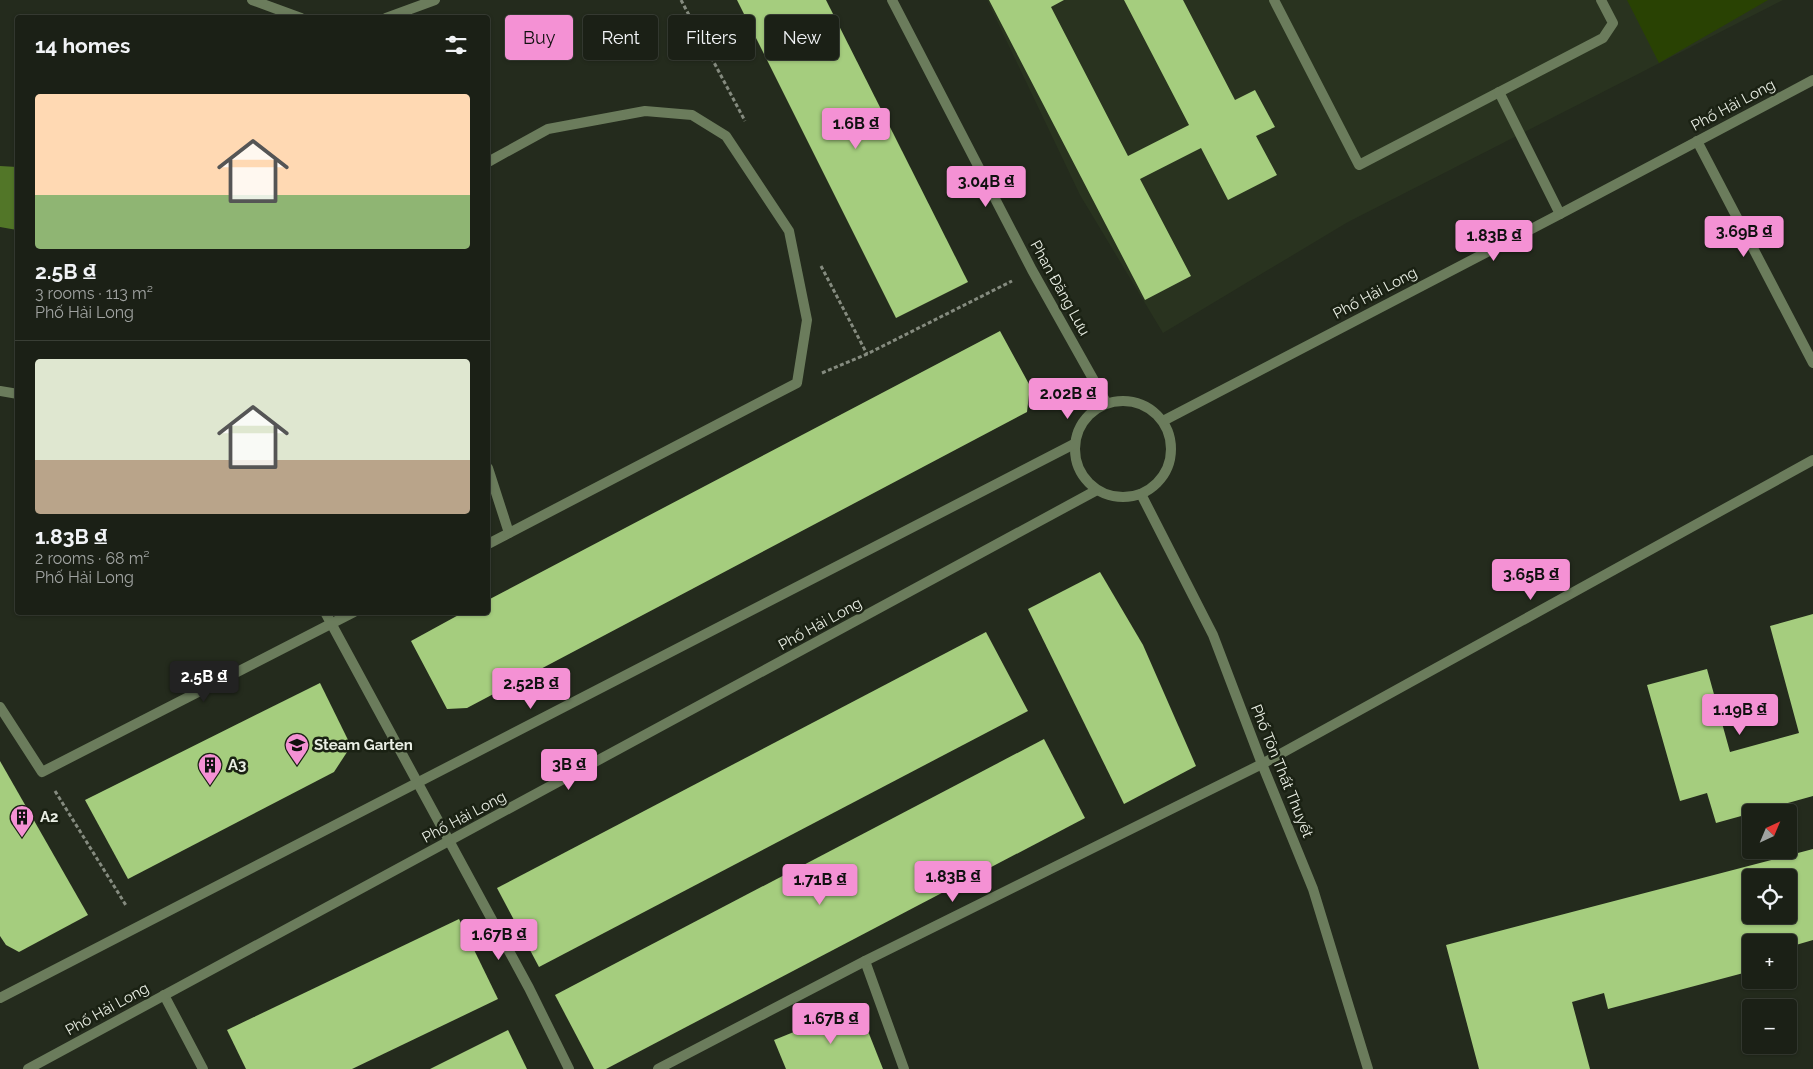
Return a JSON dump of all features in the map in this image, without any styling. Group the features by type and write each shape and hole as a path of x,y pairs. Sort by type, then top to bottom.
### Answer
{"street":[{"path":"252,0 293,15"},
{"path":"394,15 434,0"},
{"name":"Phan Đăng Lưu","path":"892,0 1032,270 1106,402"},
{"path":"1274,0 1359,165 1603,38 1612,23 1601,0"},
{"name":"Phố Hải Long","path":"1163,421 1813,80"},
{"path":"1499,92 1560,214"},
{"path":"490,161 548,129 645,111 692,115 726,136 789,231 807,320 797,383 490,543"},
{"path":"1697,141 1813,363"},
{"path":"0,392 15,394"},
{"path":"1122,400 1138,402 1152,410 1163,421 1170,437 1172,454 1166,471 1156,485 1141,494 1126,497 1111,496 1097,490 1084,478 1076,462 1074,444 1079,427 1091,412 1106,402 1122,400"},
{"path":"0,998 1074,444"},
{"path":"658,1069 865,961 1262,764 1813,460"},
{"path":"490,474 509,533"},
{"name":"Phố Hải Long","path":"28,1069 1097,490"},
{"name":"Phố Tôn Thất Thuyết","path":"1141,494 1213,635 1262,764 1313,889 1368,1069"},
{"path":"327,615 529,988 569,1069"},
{"path":"0,707 42,772 348,615"},
{"path":"865,961 904,1069"},
{"path":"164,995 204,1069"}],"path":[{"path":"797,383 867,354 1032,270"},
{"path":"42,772 124,901 137,927"}],"shaded area":[{"path":"987,0 1783,0 1348,222 1163,333 1080,195"},
{"path":"1627,0 1768,0 1659,63"},
{"path":"0,166 15,167 15,230 0,227"}],"building":[{"path":"737,0 826,0 834,15 765,15 765,56 755,36 755,15 744,15"},
{"path":"989,0 1064,0 1051,7 1128,156 1189,125 1124,0 1183,0 1235,100 1255,90 1275,127 1256,136 1277,175 1228,200 1201,148 1140,179 1191,276 1145,300"},
{"path":"839,26 968,282 896,318 767,60 839,60"},
{"path":"1000,331 1030,386 1027,412 467,708 447,709 411,641 459,615 490,615 490,599"},
{"path":"1100,572 1143,645 1196,766 1124,804 1028,609"},
{"path":"1813,614 1813,796 1784,804 1742,804 1742,816 1716,823 1707,793 1680,801 1647,685 1707,669 1730,752 1799,733 1770,626"},
{"path":"986,632 1028,711 539,967 497,888"},
{"name":"A3","path":"320,683 351,746 334,772 128,879 85,800"},
{"path":"1044,739 1085,818 606,1069 594,1069 555,995"},
{"name":"A2","path":"0,761 88,915 19,952 6,945 0,936"},
{"path":"1813,849 1813,940 1797,945 1797,934 1742,934 1742,973 1608,1009 1604,993 1572,1002 1590,1069 1479,1069 1446,945 1775,859 1798,859 1798,853"},
{"path":"459,919 498,999 352,1069 246,1069 227,1030"},
{"path":"858,1006 883,1069 786,1069 774,1040"},
{"path":"508,1030 527,1069 430,1069"}],"place":[{"name":"Steam Garten","path":"297,766"},
{"name":"A3","path":"210,786"},
{"name":"A2","path":"22,838"}]}
